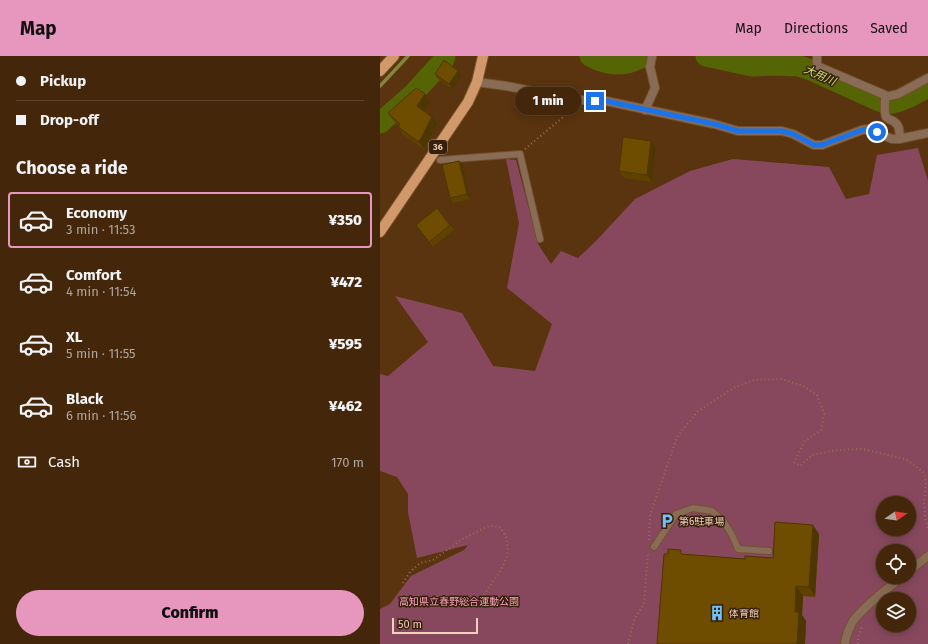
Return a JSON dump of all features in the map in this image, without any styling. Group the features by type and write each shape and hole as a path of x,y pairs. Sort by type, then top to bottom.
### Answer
{"main road":[{"path":"380,71 394,56"},
{"name":"36","path":"380,232 468,102 477,82 483,56"}],"street":[{"path":"645,110 655,88 650,67 652,56"},
{"path":"816,56 817,66 885,96 885,113 888,119 896,122 898,125 899,139"},
{"path":"885,98 898,94 928,78"},
{"path":"477,82 584,100 606,101 714,124 738,131 782,131 793,134 814,145 822,145 862,130 870,129 892,139 928,133"},
{"path":"916,566 928,556"},
{"path":"845,644 846,635 853,622 863,609 893,584"}],"lane":[{"path":"440,160 520,154 540,239"},
{"path":"651,546 676,514 693,508 712,510 724,522 738,549 768,552"}],"path":[{"path":"520,154 584,100"},
{"path":"651,546 650,515 677,437 698,410 735,387 754,380 782,379 803,386 817,396 824,414 821,430 805,441 794,462 800,466 812,455 838,450 864,449 905,459 924,473 926,483 924,503 925,517 928,528"},
{"path":"403,582 410,572 420,563 433,560 460,540 489,526 500,528 506,538 508,549 504,565 481,599 461,604"},
{"path":"628,644 635,618 644,604 648,552"},
{"path":"873,615 876,612"},
{"path":"858,644 858,637 863,624"}],"green space":[{"name":"高知県立春野総合運動公園","path":"918,148 928,181 928,644 380,644 380,609 390,604 411,576 464,550 468,545 417,558 408,512 408,494 397,477 380,471 380,374 388,376 428,342 395,296 462,313 493,366 535,371 552,324 507,288 519,223 506,159 516,160 538,244 551,264 561,251 578,258 635,199 690,171 733,159 829,167 846,199 869,194 877,155"}],"building":[{"path":"444,60 458,71 449,84 435,74"},
{"path":"416,88 425,94 417,106 432,117 419,142 398,127 400,124 388,113"},
{"path":"623,137 651,141 647,175 619,171"},
{"path":"459,161 467,194 450,198 442,165"},
{"path":"437,208 450,225 429,242 416,225"},
{"path":"775,522 813,525 809,587 796,586 795,612 799,612 797,644 657,644 664,554 668,554 668,549 681,550 681,554 745,559 745,556 773,558"}],"waterway":[{"path":"380,86 408,56"},
{"name":"大用川","path":"380,123 412,95 443,61 445,56"},
{"name":"大用川","path":"590,56 603,62 613,64 622,64 646,56"},
{"name":"大用川","path":"706,56 752,66 799,66 879,101 887,103 902,100 928,87"}],"place":[{"name":"第6駐車場","path":"667,521"},
{"name":"体育館","path":"717,613"}],"route":[{"path":"595,101 606,101 714,124 738,131 782,131 793,134 814,145 822,145 862,130 870,129 877,132"}]}
